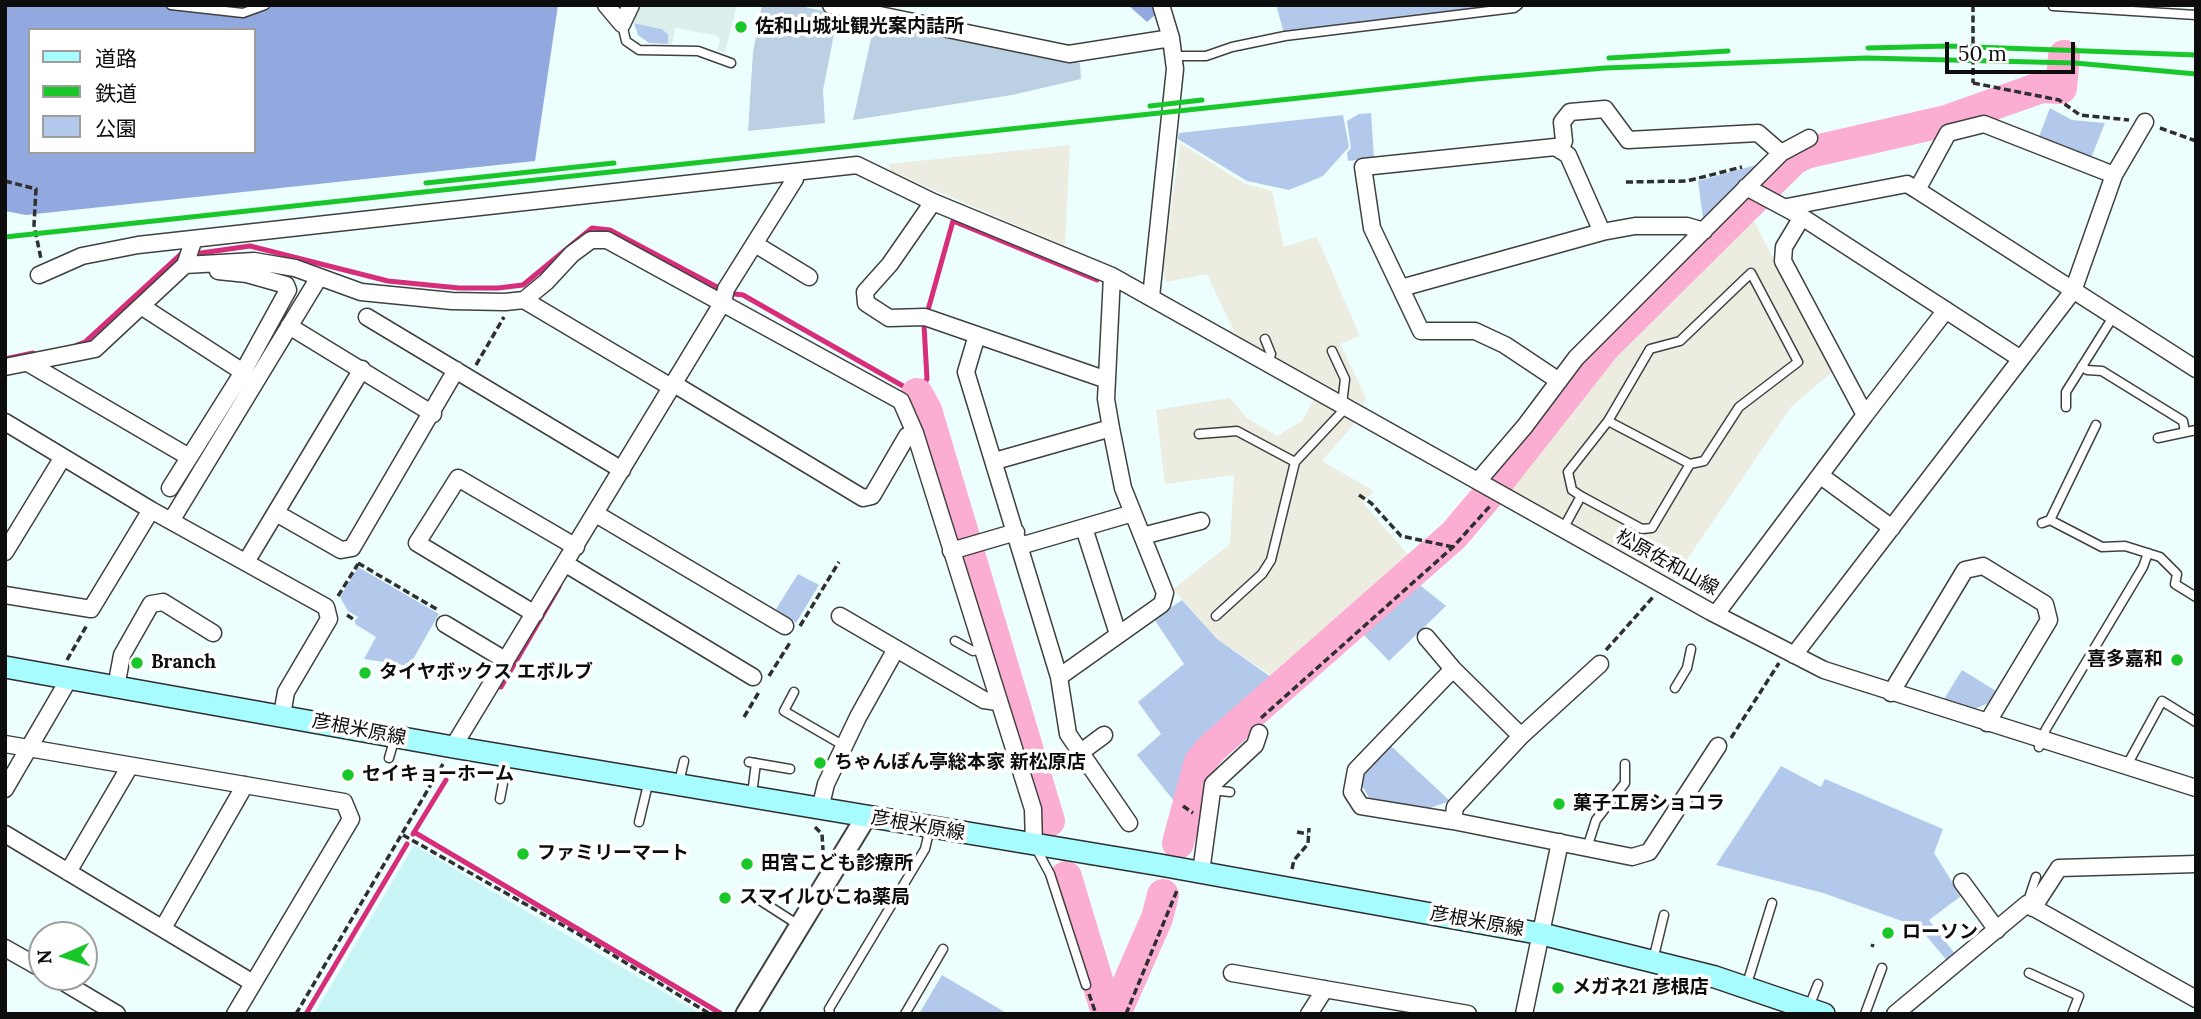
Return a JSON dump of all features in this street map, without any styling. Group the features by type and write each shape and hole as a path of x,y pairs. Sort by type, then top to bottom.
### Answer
{"main road":[{"name":"彦根米原線","path":"5,667 68,669 116,687 508,757 1201,872 1542,934 1661,963 1816,1011"}],"street":[{"path":"606,5 622,24 631,5"},
{"path":"831,5 1069,54 1171,38"},
{"path":"1151,297 1149,268 1172,113 1174,57 1161,5"},
{"path":"1560,150 1564,141 1562,122 1570,112 1605,109 1628,140 1758,132 1778,156"},
{"path":"1789,658 1892,528 1928,474 2073,291 2114,176 2145,122"},
{"path":"1917,190 1948,133 1984,124 2114,176"},
{"path":"1478,481 1576,358 1704,231 1754,191 1778,156 1809,138"},
{"path":"1559,381 1505,345 1475,331 1421,331 1371,228 1363,167 1555,147 1568,155 1602,232"},
{"name":"松原佐和山線","path":"38,275 56,271 82,256 138,245 795,172 825,173 857,165 933,202 1087,259 1111,276 1716,614 1789,658 1846,682 1987,723 2040,744 2196,788"},
{"path":"453,747 622,470 644,444 673,385 723,302 726,289 795,179 795,172"},
{"path":"1787,207 1907,184 2055,276 2073,291 2162,344 2196,369"},
{"path":"1754,191 1787,207 2021,359"},
{"path":"933,202 864,298 866,303 890,318 925,317 1107,380"},
{"path":"1802,217 1784,247 1783,261 1865,415"},
{"path":"1401,288 1602,232 1635,226 1687,226 1704,231"},
{"path":"524,300 546,282 572,254 599,238 607,240 901,401 915,433 923,476 940,527 961,548 982,649 1033,809 1034,845"},
{"path":"5,367 95,349 185,265 194,239"},
{"path":"755,244 809,277"},
{"path":"185,265 254,261 295,268 318,279 361,292 414,298 524,300 863,498 872,496 906,436 915,433"},
{"path":"170,488 243,372 288,290 286,285 247,274 185,265"},
{"path":"1059,677 1162,604 1165,593 1123,488 1111,428 1107,380 1111,276"},
{"path":"171,521 318,279"},
{"path":"141,306 243,372"},
{"path":"1716,614 1821,477 1910,352 1946,310"},
{"path":"368,317 622,470"},
{"path":"289,326 433,414"},
{"path":"977,335 966,372 1059,677 1068,734 1129,823"},
{"path":"28,363 189,457"},
{"path":"246,562 362,369"},
{"path":"276,513 341,550 352,548 433,414 463,374"},
{"path":"5,422 151,510 326,607 329,619 286,692 282,715"},
{"path":"995,461 1111,428"},
{"path":"5,552 63,457"},
{"path":"1821,477 1892,528"},
{"path":"535,614 417,543 458,478 576,547"},
{"path":"5,595 91,609 151,510"},
{"path":"961,548 1084,528 1133,513"},
{"path":"596,514 785,626"},
{"path":"1142,536 1202,521"},
{"path":"1084,528 1118,634"},
{"path":"566,564 753,677"},
{"path":"1891,693 1965,570 1983,566 2045,604 2049,620 1987,723"},
{"path":"116,687 122,654 151,604 163,602 213,633"},
{"path":"837,620 896,649 984,701 998,702"},
{"path":"445,624 505,660"},
{"path":"1426,637 1453,669 1521,736"},
{"path":"820,809 826,784 846,747 853,714 896,649"},
{"path":"1453,821 1455,807 1521,736 1600,664"},
{"path":"5,789 29,748 68,669"},
{"path":"1453,669 1356,770 1352,792 1361,806 1453,821 1632,857 1649,852 1718,746"},
{"path":"1201,872 1213,784 1255,745 1259,733"},
{"path":"1082,752 1104,735"},
{"path":"5,744 344,803 351,819 234,1014"},
{"path":"68,872 131,766"},
{"path":"163,928 245,785"},
{"path":"746,1014 866,817"},
{"path":"5,834 253,983"},
{"path":"1524,1014 1560,842"},
{"path":"1895,1014 2030,906 2059,868 2196,864"},
{"path":"1962,883 1997,930"},
{"path":"2030,906 2196,999"},
{"path":"5,947 28,961"},
{"path":"1232,973 1423,1010 1468,1014"},
{"path":"1309,1014 1325,989"},
{"path":"78,991 117,1014"}],"lane":[{"path":"171,5 243,13 265,5"},
{"path":"1174,57 1206,56 1285,36 1514,8 1518,5"},
{"path":"2053,6 2196,15"},
{"path":"622,24 626,41 639,50 698,51 731,63"},
{"path":"1608,421 1690,464 1704,461 1739,407 1798,362 1751,273 1680,341 1650,349 1608,421 1568,472 1572,491 1642,529 1652,528 1690,464"},
{"path":"2066,407 2066,392 2082,366 2121,319"},
{"path":"1265,340 1271,354 1268,362"},
{"path":"1216,616 1262,575 1271,560 1295,462 1341,413 1345,379 1332,351"},
{"path":"2082,366 2087,370 2102,371 2183,421 2185,432"},
{"path":"2096,425 2046,522 2102,547 2124,546 2160,557 2177,574 2175,584 2196,597"},
{"path":"2158,439 2196,430"},
{"path":"1199,434 1237,431 1295,462"},
{"path":"1563,529 1581,496"},
{"path":"2040,744 2143,567 2148,553"},
{"path":"955,641 973,651 982,649"},
{"path":"1675,688 1691,671 1691,649"},
{"path":"794,692 784,711 846,747"},
{"path":"2126,767 2162,701 2196,722"},
{"path":"388,758 395,737"},
{"path":"500,799 508,757"},
{"path":"678,785 684,761"},
{"path":"751,797 753,763 790,769"},
{"path":"1587,848 1596,820 1625,783 1625,764"},
{"path":"639,822 649,780"},
{"path":"1212,790 1230,792"},
{"path":"830,1014 829,1009 925,849 930,828"},
{"path":"1034,845 1050,874 1087,985"},
{"path":"2030,906 2036,877"},
{"path":"758,899 800,926"},
{"path":"1746,988 1772,903"},
{"path":"1662,992 1664,915"},
{"path":"905,1014 943,949"},
{"path":"1865,1014 1882,968"},
{"path":"2029,973 2079,996 2072,1014"},
{"path":"1816,1011 1818,984"}],"path":[{"path":"1973,5 1973,83 2042,95 2059,100 2080,115 2145,122 2196,141"},
{"path":"1626,182 1687,181 1778,156"},
{"path":"5,181 36,190 34,225 37,251"},
{"path":"463,374 506,314"},
{"path":"1259,733 1259,721 1266,711 1450,547 1502,494"},
{"path":"1359,495 1371,503 1401,537 1450,547"},
{"path":"358,563 443,612 445,624"},
{"path":"1600,664 1600,657 1663,585"},
{"path":"68,669 90,618 91,609"},
{"path":"347,615 356,621"},
{"path":"1718,746 1728,742 1789,658"},
{"path":"296,1014 453,747"},
{"path":"1183,806 1194,814"},
{"path":"1292,866 1308,844 1309,828"},
{"path":"1297,832 1309,834"},
{"path":"403,835 592,941 710,1014"},
{"path":"1126,1014 1178,888"},
{"path":"1087,985 1096,1014"}],"shaded area":[{"path":"5,5 558,5 535,161 26,215 5,211"},
{"path":"643,5 737,5 725,53 717,50 720,39 715,35 675,28 672,45 668,44 668,34 662,29 634,23 636,12"},
{"path":"762,5 795,5 838,14 823,90 825,123 748,131 753,52"},
{"path":"1128,5 1151,5 1155,15 1147,22"},
{"path":"875,21 1080,63 1081,79 1012,95 853,120"},
{"path":"1180,143 1245,184 1272,191 1284,247 1317,237 1360,336 1340,344 1366,397 1363,405 1235,334 1207,274 1166,282 1163,270"},
{"path":"1070,145 1065,246 890,171 889,164"},
{"path":"1748,210 1833,371 1791,407 1673,580 1502,484 1595,365"},
{"path":"1315,397 1356,422 1322,461 1374,491 1362,502 1412,559 1275,678 1217,639 1173,589 1230,544 1234,475 1165,484 1156,410 1230,398 1247,418 1277,436 1302,421"},
{"path":"414,845 701,1014 314,1014"}],"green space":[{"path":"1276,5 1510,5 1284,33"},
{"path":"634,23 662,29 668,34 668,44 649,43 638,35"},
{"path":"2050,108 2072,120 2105,123 2091,158 2038,139"},
{"path":"1371,113 1374,158 1348,161 1347,153 1351,148 1347,121 1359,114"},
{"path":"1343,115 1349,147 1323,176 1289,190 1247,181 1178,139 1179,133"},
{"path":"1763,163 1710,217 1703,218 1698,181"},
{"path":"358,567 439,614 409,666 364,659 376,637 355,624 358,617 348,611 340,597"},
{"path":"798,574 819,585 796,623 776,609"},
{"path":"1416,582 1446,606 1389,661 1361,632"},
{"path":"1182,600 1217,639 1278,682 1201,750 1194,762 1182,811 1137,755 1161,734 1138,702 1184,664 1154,619"},
{"path":"1962,670 1996,691 1989,703 1974,709 1944,699"},
{"path":"1391,746 1449,800 1430,808 1370,799 1362,786 1365,772"},
{"path":"1781,766 1821,787 1825,779 1943,829 1934,853 1961,896 1929,920 1958,958 1949,963 1919,927 1823,893 1716,865"},
{"path":"942,975 1008,1014 919,1014"}],"waterway":[{"path":"1497,483 1604,347 1794,159 1806,153 1946,121 2042,87 2061,88 2064,56"},
{"path":"928,310 953,221 1097,280"},
{"path":"201,253 250,246 388,281 459,288 498,288 523,285 592,228 610,230 717,287"},
{"path":"77,345 85,342 182,253"},
{"path":"735,294 743,295 917,394 927,379 924,325"},
{"path":"5,359 33,353"},
{"path":"917,394 926,410 1049,821"},
{"path":"1178,843 1200,762 1212,748 1454,535 1487,496"},
{"path":"501,687 559,587"},
{"path":"413,834 446,780"},
{"path":"414,832 720,1013"},
{"path":"306,1014 407,844"},
{"path":"1066,877 1104,1003 1111,1014"},
{"path":"1115,1014 1157,918 1163,895"}],"railway":[{"path":"1868,48 1948,46 2196,55"},
{"path":"1609,58 1728,51"},
{"path":"5,237 1476,79 1605,68 1866,58 2075,63 2196,74"},
{"path":"1150,106 1202,100"},
{"path":"426,183 614,163"}],"place":[{"name":"佐和山城址観光案内詰所","path":"741,27"},
{"name":"喜多嘉和","path":"2177,660"},
{"name":"Branch","path":"137,663"},
{"name":"タイヤボックス エボルブ","path":"365,673"},
{"name":"ちゃんぽん亭総本家 新松原店","path":"820,763"},
{"name":"セイキョーホーム","path":"348,775"},
{"name":"菓子工房ショコラ","path":"1559,804"},
{"name":"ファミリーマート","path":"523,854"},
{"name":"田宮こども診療所","path":"747,864"},
{"name":"スマイルひこね薬局","path":"725,898"},
{"name":"ローソン","path":"1888,933"},
{"name":"メガネ21 彦根店","path":"1558,988"}]}
